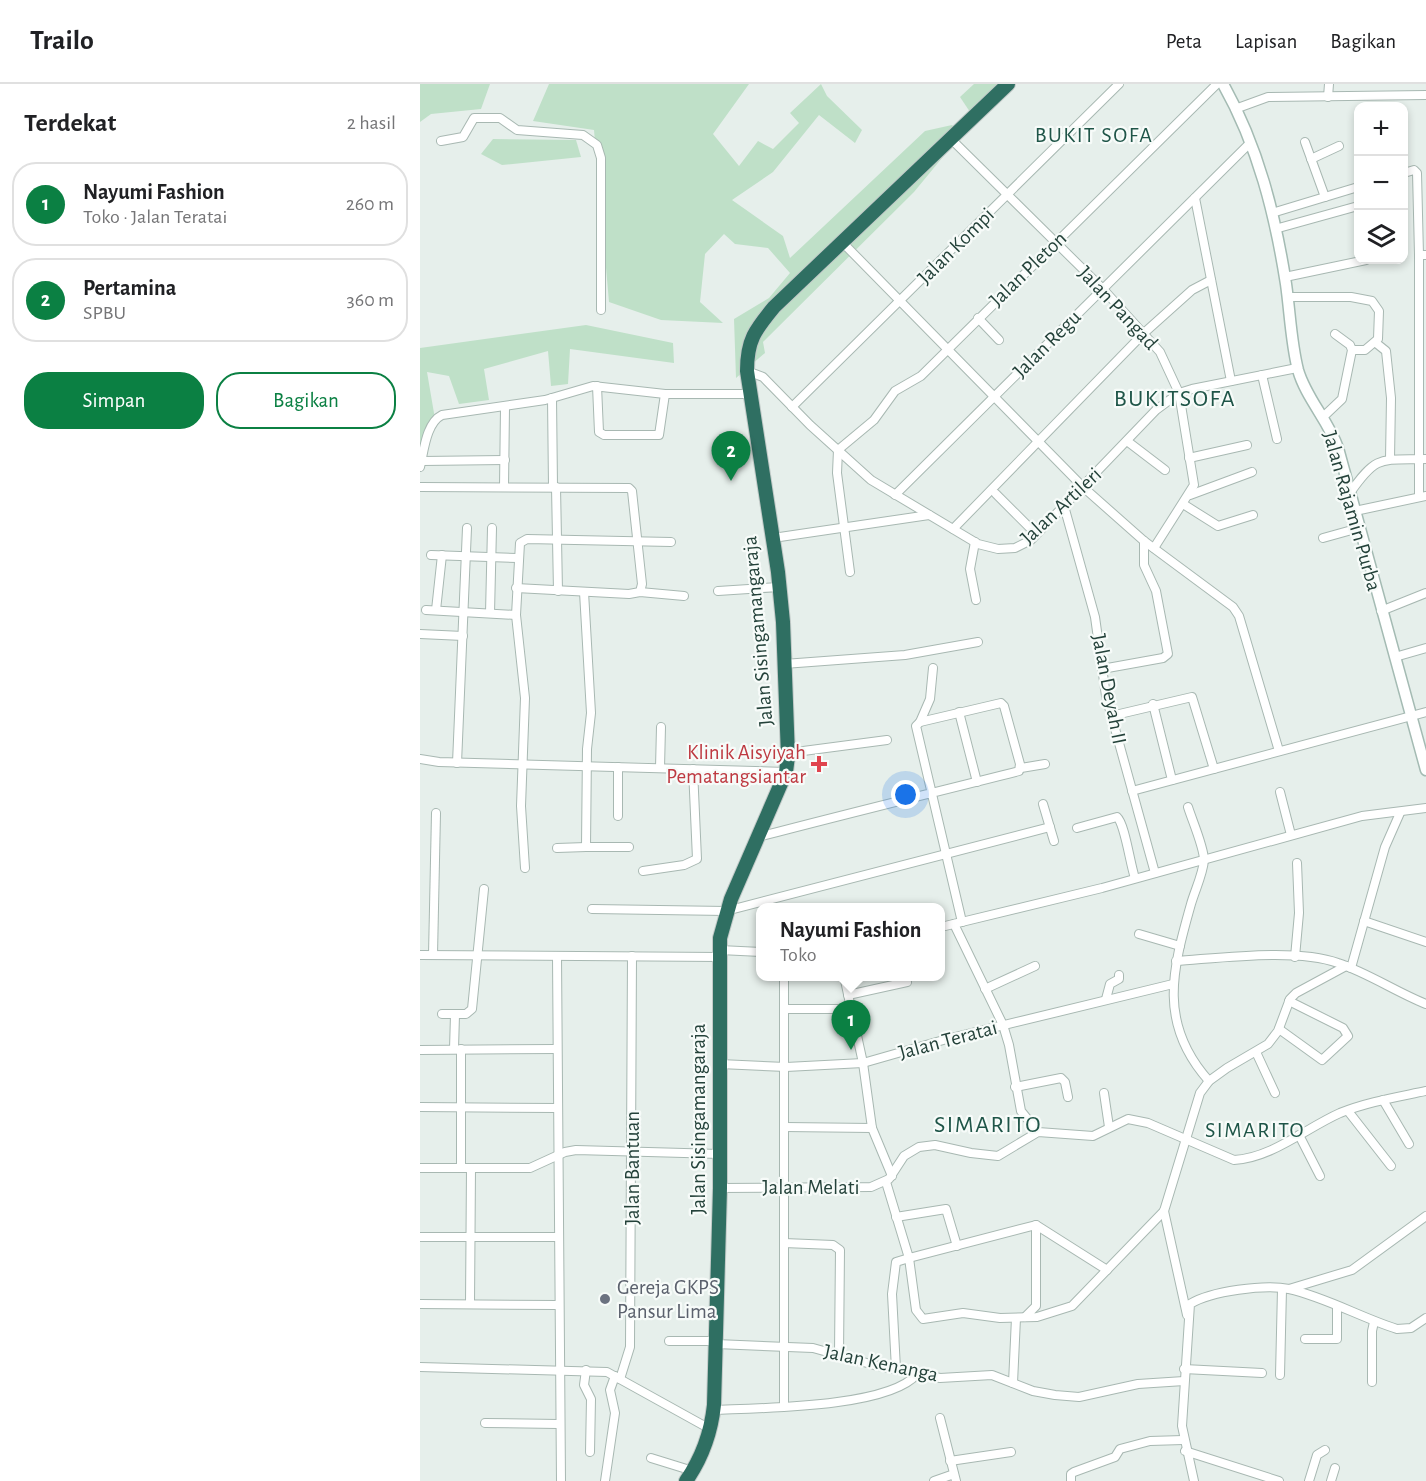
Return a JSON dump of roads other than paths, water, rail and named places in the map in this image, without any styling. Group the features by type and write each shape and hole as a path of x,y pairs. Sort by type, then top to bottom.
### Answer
{"highway":[{"name":"Jalan Sisingamangaraja","path":"689,1476 710,1429 714,1410 720,1188 720,954 726,911 786,772 788,753 779,587 747,371 749,343 757,327 774,307 1008,84"}],"street":[{"name":"Jalan Kompi","path":"792,407 1119,84"},
{"name":"Jalan Pleton","path":"838,450 874,420 895,391 921,376 1217,84"},
{"name":"Jalan Rajamin Purba","path":"1223,84 1267,187 1288,297 1297,368 1302,383 1323,417 1338,448 1426,770"},
{"path":"1328,97 1329,84"},
{"path":"1234,109 1268,97 1426,95"},
{"path":"441,141 463,137 474,118 497,117 517,130 583,135 597,146 602,158 602,310"},
{"name":"Jalan Pangad","path":"951,139 1103,289 1160,352 1179,393 1194,485 1154,548"},
{"path":"1305,142 1325,197"},
{"name":"Jalan Regu","path":"895,495 1250,143"},
{"path":"1311,159 1340,146"},
{"path":"1355,511 1423,496 1422,255 1417,173 1414,170 1408,172"},
{"path":"1272,213 1354,188"},
{"path":"1195,198 1231,381"},
{"path":"1275,229 1354,207"},
{"path":"843,243 1083,487 1144,541 1233,607 1239,616 1279,751"},
{"path":"1284,277 1354,262"},
{"path":"953,529 1144,333 1192,290 1211,280"},
{"path":"1288,297 1351,297 1372,301 1377,306 1381,320 1376,344 1365,350 1352,350"},
{"path":"978,318 999,340"},
{"path":"1323,417 1341,399 1352,350 1350,345 1335,334"},
{"path":"1376,344 1386,351 1391,398 1390,459"},
{"name":"Jalan Artileri","path":"747,371 763,377 870,480 975,542 992,548 1015,549 1036,534 1156,410 1179,393 1297,368"},
{"path":"1262,375 1277,439"},
{"path":"505,460 421,464 435,419 442,415 506,407 597,386 665,394 751,394"},
{"path":"597,386 598,428 599,432 604,435 659,435 665,394"},
{"path":"552,398 558,591"},
{"path":"504,487 506,407"},
{"path":"1127,441 1165,470"},
{"path":"1189,458 1247,445"},
{"path":"838,450 837,473 850,572"},
{"path":"1350,493 1367,468 1376,462 1390,459 1422,459"},
{"path":"1188,495 1252,472"},
{"path":"420,487 631,489 642,584 640,592"},
{"path":"996,494 1036,534"},
{"path":"1183,504 1218,526 1253,515"},
{"name":"Jalan Deyah II","path":"1064,506 1091,597 1111,716 1155,873"},
{"path":"773,538 929,515"},
{"path":"457,763 467,528"},
{"path":"490,613 492,528"},
{"path":"1323,538 1359,528"},
{"path":"525,868 521,806 525,698 516,615 518,546 527,539 671,542"},
{"path":"1102,669 1163,658 1168,654 1156,591 1144,564 1144,541"},
{"path":"975,542 970,569 976,600"},
{"path":"432,555 517,558"},
{"path":"436,610 442,555"},
{"path":"718,591 779,587"},
{"path":"516,588 629,594 640,592 684,596"},
{"path":"584,592 591,713 586,766 586,847"},
{"path":"1382,611 1426,593"},
{"path":"426,610 516,615"},
{"path":"420,634 463,636"},
{"path":"784,664 905,655 978,642"},
{"path":"1395,657 1426,648"},
{"path":"933,668 930,699 916,726 930,794 946,854 958,923 1009,1045 1021,1111 1038,1132"},
{"path":"1111,716 1189,697 1195,700 1214,769"},
{"path":"920,722 997,703 1004,706 1021,768"},
{"path":"1154,704 1172,780"},
{"path":"959,712 977,782"},
{"path":"1132,791 1426,712"},
{"path":"660,768 661,727"},
{"path":"788,753 888,740"},
{"path":"420,759 457,763 786,772"},
{"path":"758,837 1019,771 1021,768 1045,764"},
{"path":"618,767 618,816"},
{"path":"643,871 684,865 697,859 693,769"},
{"path":"1280,792 1291,835"},
{"path":"1043,804 1054,841"},
{"path":"1188,807 1204,859 1176,961 1173,984 1174,1016 1182,1043 1209,1081"},
{"path":"945,926 1102,888 1362,816 1426,808"},
{"path":"434,955 436,813"},
{"path":"1188,1317 1164,1211 1184,1139 1200,1093 1209,1081 1268,1044 1279,1029 1289,1001 1296,993 1348,967 1385,847 1400,813"},
{"path":"1077,828 1117,817 1124,827 1125,847 1135,878"},
{"path":"757,903 1050,827"},
{"path":"557,848 629,847"},
{"path":"1295,957 1299,913 1297,863"},
{"path":"442,1014 466,1014 472,1009 484,889"},
{"path":"592,909 726,911 756,903"},
{"path":"1364,921 1426,942"},
{"path":"1139,934 1180,946"},
{"path":"420,955 632,956 756,952"},
{"path":"557,956 557,1305 561,1481"},
{"name":"Jalan Bantuan","path":"605,1481 615,1410 610,1390 630,1347 632,956"},
{"path":"1176,961 1295,957 1326,959 1426,1004"},
{"path":"985,989 1035,966"},
{"path":"1106,999 1110,984 1119,979 1119,975"},
{"path":"783,1407 786,1067 784,981"},
{"path":"845,981 863,1063 872,1128 889,1179 896,1217 909,1258 916,1310 922,1318 963,1313 1037,1317 1072,1306 1164,1211"},
{"path":"848,995 907,982"},
{"name":"Jalan Teratai","path":"720,1064 786,1067 863,1063 1002,1025 1173,984"},
{"path":"1279,1029 1322,1060 1348,1036 1345,1029 1289,1001"},
{"path":"784,1009 851,1009"},
{"path":"455,1015 462,1108 461,1168"},
{"path":"420,1050 557,1049"},
{"path":"1256,1052 1275,1093"},
{"path":"1015,1087 1061,1078 1065,1082 1068,1097"},
{"path":"889,1179 904,1156 919,1147 935,1145 971,1154 998,1156 1038,1132 1093,1136 1122,1120 1136,1120 1234,1160 1255,1156 1348,1111 1383,1100 1426,1091"},
{"path":"1104,1093 1109,1127"},
{"path":"1383,1100 1409,1144"},
{"path":"420,1107 556,1108"},
{"path":"1348,1111 1391,1166"},
{"path":"785,1127 872,1128"},
{"path":"1299,1135 1320,1176"},
{"path":"420,1168 530,1168 576,1150 720,1154"},
{"path":"470,1305 471,1168"},
{"name":"Jalan Melati","path":"720,1188 871,1187 889,1179"},
{"path":"896,1217 946,1209 957,1246"},
{"path":"1194,1481 1183,1440 1184,1369 1190,1304 1212,1294 1286,1289 1352,1270 1426,1216"},
{"path":"896,1369 892,1294 895,1266 899,1260 1036,1225 1107,1270"},
{"path":"1013,1383 1021,1317 1036,1306 1036,1225"},
{"path":"420,1237 557,1237"},
{"path":"783,1243 833,1245 840,1250 839,1354"},
{"path":"1286,1289 1397,1329 1411,1328 1426,1318"},
{"path":"1280,1375 1286,1289"},
{"path":"420,1305 557,1305"},
{"path":"1305,1339 1337,1339 1337,1307"},
{"path":"1372,1382 1371,1331 1374,1322"},
{"name":"Jalan Kenanga","path":"669,1341 813,1348 917,1374 940,1378 992,1375 1033,1391 1079,1397 1138,1384 1184,1381"},
{"path":"420,1367 607,1372 710,1429"},
{"path":"1184,1369 1262,1373"},
{"path":"586,1370 584,1385 591,1399 590,1452"},
{"path":"714,1410 783,1407 887,1393 907,1384 917,1374"},
{"path":"934,1481 955,1478 940,1418"},
{"path":"485,1423 558,1425"},
{"path":"1071,1481 1071,1474 1074,1472 1115,1457 1120,1449 1149,1441 1183,1440"},
{"path":"1309,1481 1317,1455 1325,1450"},
{"path":"1185,1451 1279,1481"},
{"path":"950,1461 1011,1452"},
{"path":"651,1458 689,1476"},
{"path":"1331,1481 1335,1468"}],"place":[{"name":"Pertamina","path":"731,481"},
{"name":"Klinik Aisyiyah Pematangsiantar","path":"819,764"},
{"name":"Nayumi Fashion","path":"851,1050"},
{"name":"Gereja GKPS Pansur Lima","path":"605,1299"}],"district":[{"name":"BUKIT SOFA","path":"1094,135"},
{"name":"BUKITSOFA","path":"1175,399"},
{"name":"SIMARITO","path":"988,1125"},
{"name":"SIMARITO","path":"1255,1130"}]}
